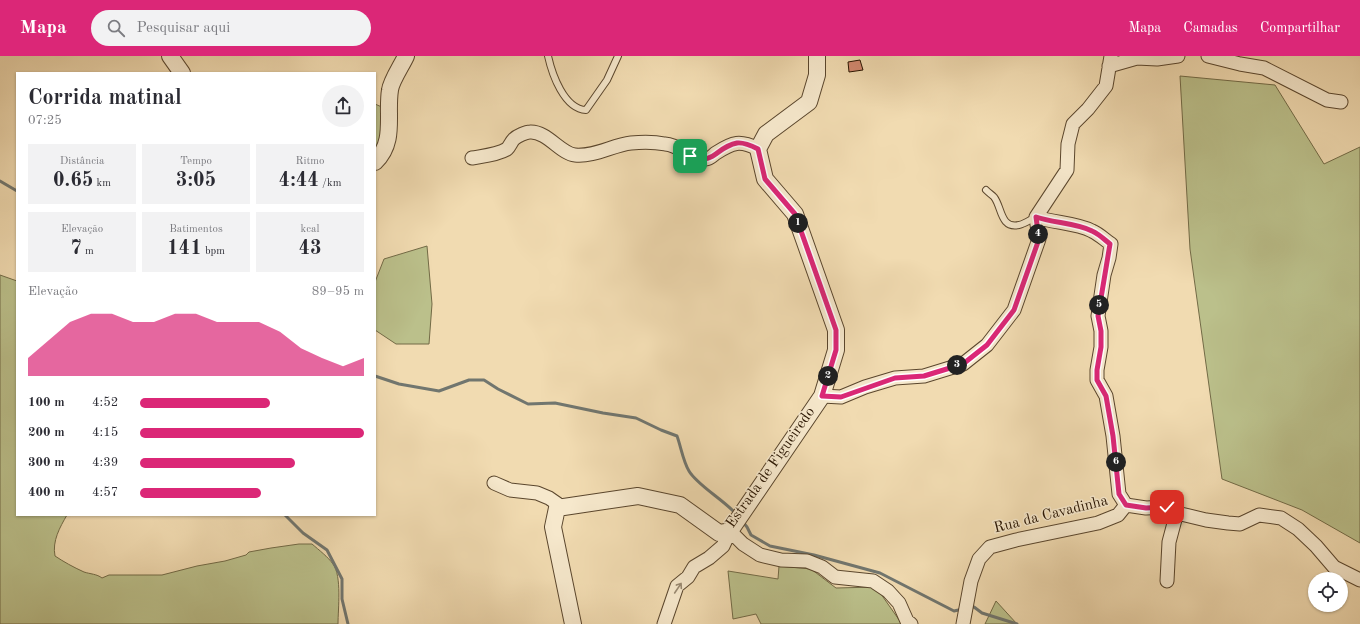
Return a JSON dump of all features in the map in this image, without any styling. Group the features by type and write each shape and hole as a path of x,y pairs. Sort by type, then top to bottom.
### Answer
{"street":[{"path":"170,56 181,72"},
{"path":"376,161 380,157 388,142 390,88 406,56"},
{"path":"472,158 497,153 508,148 515,138 529,132 539,133 574,155 592,153 632,143 665,144 675,146 684,150 690,156 699,159 708,159 726,147 737,143 747,144 758,149 766,134 809,102 817,75 817,56"},
{"path":"822,396 841,397 895,378 924,376 963,364 987,345 1014,310 1039,239 1036,217 1067,170 1068,144 1073,124 1088,109 1106,86 1110,61 1137,58 1157,59 1178,56"},
{"path":"1208,56 1264,68 1327,100 1341,102"},
{"name":"Estrada de Figueiredo","path":"562,507 638,496 680,505 719,533 736,522 822,396 836,350 836,330 795,214 765,179 758,149"},
{"path":"1036,217 1048,221 1066,223 1092,231 1110,244 1098,316 1101,331 1101,347 1097,370 1097,380 1106,396 1114,443 1119,494 1126,505 1146,508 1167,507 1177,512 1206,520 1228,523 1240,524 1259,515 1281,518 1298,530 1316,546 1334,567 1360,580"},
{"path":"494,483 510,490 538,493 549,498 562,507"},
{"name":"Rua da Cavadinha","path":"965,612 971,581 979,559 990,548 1016,540 1098,523 1118,515 1126,505"},
{"path":"562,507 557,508 552,527 573,624"},
{"path":"1167,581 1169,542 1177,512"},
{"path":"664,624 677,586 688,578 694,567 709,558 723,546 736,522"},
{"path":"736,522 743,544 760,555 781,560 807,561 822,567 835,577 873,581 888,591 899,603 907,621 911,624"}],"lane":[{"path":"548,56 555,82 560,91 574,106 580,110 586,110 607,80 618,56"},
{"path":"986,190 994,197 1006,223 1020,225 1036,217"}],"green space":[{"path":"1180,76 1275,85 1324,164 1360,147 1360,543 1302,510 1222,479 1190,249"},
{"path":"376,104 384,108 380,148 376,152"},
{"path":"427,246 432,304 429,344 396,344 376,331 376,279 384,259"},
{"path":"0,275 16,281 16,516 66,516 59,529 54,550 55,556 84,572 102,578 109,575 162,575 225,561 246,555 249,552 299,544 312,544 329,559 336,569 339,584 339,602 338,624 0,624"},
{"path":"779,566 811,569 836,588 876,587 902,624 761,624 756,614 733,619 728,571 778,579"},
{"path":"996,601 1017,624 985,624"}],"building":[{"path":"860,60 863,70 849,72 848,62"}],"waterway":[{"path":"0,181 16,190"},
{"path":"376,376 399,384 439,391 469,380 484,380 528,404 555,403 636,418 677,436 689,471 698,482 725,503 736,514"},
{"path":"286,516 303,533 327,550 342,579 342,599 348,624"},
{"path":"742,521 751,535 770,546 814,555 880,573 954,611 963,609"},
{"path":"970,608 974,607 982,613 1017,624"}],"route":[{"path":"690,156 699,159 708,159 726,147 737,143 747,144 758,149 765,179 795,214 836,330 836,350 822,396 841,397 865,387 895,378 924,376 963,364 987,345 1014,310 1039,239 1036,217 1048,221 1066,223 1092,231 1110,244 1109,258 1104,275 1098,316 1101,331 1101,347 1097,370 1097,380 1106,396 1116,457 1119,494 1126,505 1146,508 1167,507"}]}
